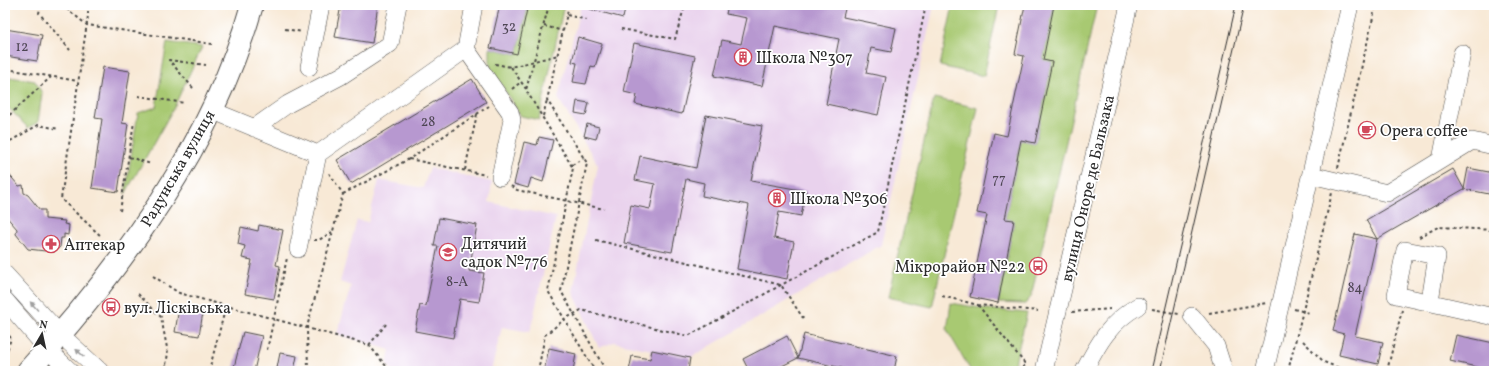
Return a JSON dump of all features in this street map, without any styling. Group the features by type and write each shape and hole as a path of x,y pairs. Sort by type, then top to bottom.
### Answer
{"main road":[{"name":"Радунська вулиця","path":"28,371 54,342 143,227 183,164 212,110 235,59 252,5"}],"street":[{"path":"309,67 321,5"},
{"path":"254,128 288,104 341,76 390,44 398,5"},
{"path":"474,5 469,55 510,112 512,120 500,177"},
{"name":"вулиця Оноре де Бальзака","path":"1044,371 1129,5"},
{"path":"1265,371 1350,5"},
{"path":"1441,160 1462,53"},
{"path":"295,248 318,154 469,55"},
{"path":"212,110 318,154"},
{"path":"1311,175 1387,193 1472,141 1494,146"},
{"path":"1430,301 1437,256 1405,250 1396,295 1430,301 1494,317"},
{"path":"5,274 54,342 70,371"},
{"path":"5,300 54,342 100,371"},
{"path":"1084,371 1100,340 1123,315 1138,306"},
{"path":"1192,316 1216,346 1224,371"}],"path":[{"path":"41,5 39,13 70,50"},
{"path":"62,5 87,25 212,44"},
{"path":"88,5 87,25 61,200 102,237"},
{"path":"526,90 549,5"},
{"path":"621,29 675,39 685,5"},
{"path":"538,371 545,335 565,319 581,310 688,336 878,232 926,5"},
{"path":"543,117 568,6"},
{"path":"567,15 587,20"},
{"path":"544,26 563,31"},
{"path":"469,55 511,67 534,62 558,54"},
{"path":"193,88 169,60 206,65"},
{"path":"511,67 573,168 548,291 595,371"},
{"path":"5,81 7,69 78,81"},
{"path":"5,119 52,77"},
{"path":"308,371 307,328 343,194 409,159 477,114 521,82"},
{"path":"138,96 185,103"},
{"path":"547,100 587,163 561,291 606,371"},
{"path":"465,170 477,114"},
{"path":"120,211 134,122"},
{"path":"5,144 38,125 59,129"},
{"path":"318,154 343,194"},
{"path":"129,157 151,164"},
{"path":"572,165 584,158"},
{"path":"1405,250 1406,244 1438,227 1494,230"},
{"path":"267,350 274,318 295,248 320,240 332,232"},
{"path":"596,240 781,284 803,318"},
{"path":"153,276 179,293 370,345 390,371"},
{"path":"138,294 161,317 168,353 165,371"},
{"path":"942,296 978,305 1038,311"},
{"path":"1387,371 1405,297"},
{"path":"1069,312 1138,306 1192,316 1267,303"},
{"path":"978,305 1026,365 1016,371"},
{"path":"209,371 226,306"},
{"path":"1294,310 1310,313"},
{"path":"370,345 387,323"},
{"path":"5,331 11,338 5,358"},
{"path":"1303,341 1324,362 1346,371"}],"shaded area":[{"path":"581,5 934,5 881,245 690,358 614,342 599,348 573,292 598,165 558,98"},
{"name":"Дитячий садок №776","path":"430,168 492,182 489,202 556,217 530,332 502,327 491,371 393,371 387,364 390,350 337,334 351,286 340,282 357,220 368,222 379,180 423,188"}],"green space":[{"path":"528,5 564,5 539,120 521,116 490,67 490,48 517,54"},
{"path":"953,5 999,5 984,76 940,66"},
{"path":"1054,5 1097,5 1031,297 1025,304 998,303 1014,221 1005,219 1021,140 1035,143 1052,62 1043,60"},
{"path":"167,42 202,47 173,109 125,194 138,113 156,107"},
{"path":"10,77 35,81 42,93 38,122 28,128 5,104"},
{"path":"934,98 978,108 932,307 888,297"},
{"path":"951,303 986,309 1027,313 1013,371 971,371 947,330"}],"building":[{"path":"341,5 378,5 372,43 335,37"},
{"path":"500,5 528,5 517,54 490,48"},
{"path":"587,5 626,5 623,18 586,8"},
{"name":"Школа №307","path":"728,5 846,5 843,17 896,28 891,52 871,48 866,73 886,77 878,115 826,104 839,39 775,26 762,86 714,76 722,40 741,44 747,18 726,14"},
{"path":"1025,5 1054,5 1043,60 1052,62 1035,143 1021,140 1005,219 1014,220 998,303 970,297 987,215 977,213 994,133 1007,136 1024,56 1015,54"},
{"path":"5,29 42,35 37,61 5,56"},
{"path":"578,37 602,44 595,67 591,66 586,84 573,82 577,63 572,62"},
{"path":"634,43 695,56 682,114 635,104 637,95 624,92"},
{"path":"103,67 130,71 122,123 128,124 118,192 92,188 102,119 95,118"},
{"path":"472,79 486,102 351,184 337,160"},
{"path":"577,101 589,103 586,115 575,113"},
{"name":"Школа №306","path":"706,115 762,126 751,181 806,191 801,216 779,212 774,238 794,242 787,279 737,269 749,205 702,196 704,183 686,179 672,252 624,243 631,205 650,209 655,184 635,180 640,156 696,168"},
{"path":"587,124 599,127 596,139 584,136"},
{"path":"539,137 553,140 543,182 531,178 528,188 514,184 524,142 537,145"},
{"path":"1468,168 1494,173 1494,195 1464,189"},
{"path":"1453,169 1464,189 1377,239 1366,220"},
{"path":"5,170 19,186 23,185 24,193 28,195 40,210 45,210 45,219 65,221 64,224 69,225 68,235 64,234 64,238 61,238 60,247 54,252 28,249 16,234 17,229 5,215"},
{"path":"439,218 477,225 469,271 484,273 479,302 460,299 453,338 415,331 420,305 426,306 438,246 434,246"},
{"path":"259,225 283,230 276,265 280,266 274,299 245,294 252,260 242,258 245,246 238,244 241,227 258,231"},
{"path":"1355,234 1377,239 1355,336 1383,342 1378,364 1339,355 1344,334 1333,331"},
{"path":"179,308 203,312 199,336 175,332"},
{"path":"243,332 262,336 254,371 233,371"},
{"path":"804,334 897,356 894,371 855,371 798,358"},
{"path":"1456,335 1494,343 1494,371 1450,361"},
{"path":"787,336 798,358 772,371 749,371 743,359"},
{"path":"549,348 576,354 573,371 544,371"},
{"path":"652,350 690,358 688,371 629,371 632,356 650,359"},
{"path":"280,353 297,356 294,371 277,368"}],"tram line":[{"path":"1151,371 1236,5"},
{"path":"1160,371 1244,5"}],"place":[{"name":"Школа №307","path":"743,57"},
{"name":"Opera coffee","path":"1367,130"},
{"name":"Школа №306","path":"777,198"},
{"name":"Аптекар","path":"51,244"},
{"name":"Дитячий садок №776","path":"448,252"},
{"name":"Мікрорайон №22","path":"1038,266"},
{"name":"вул. Лісківська","path":"111,307"}]}
